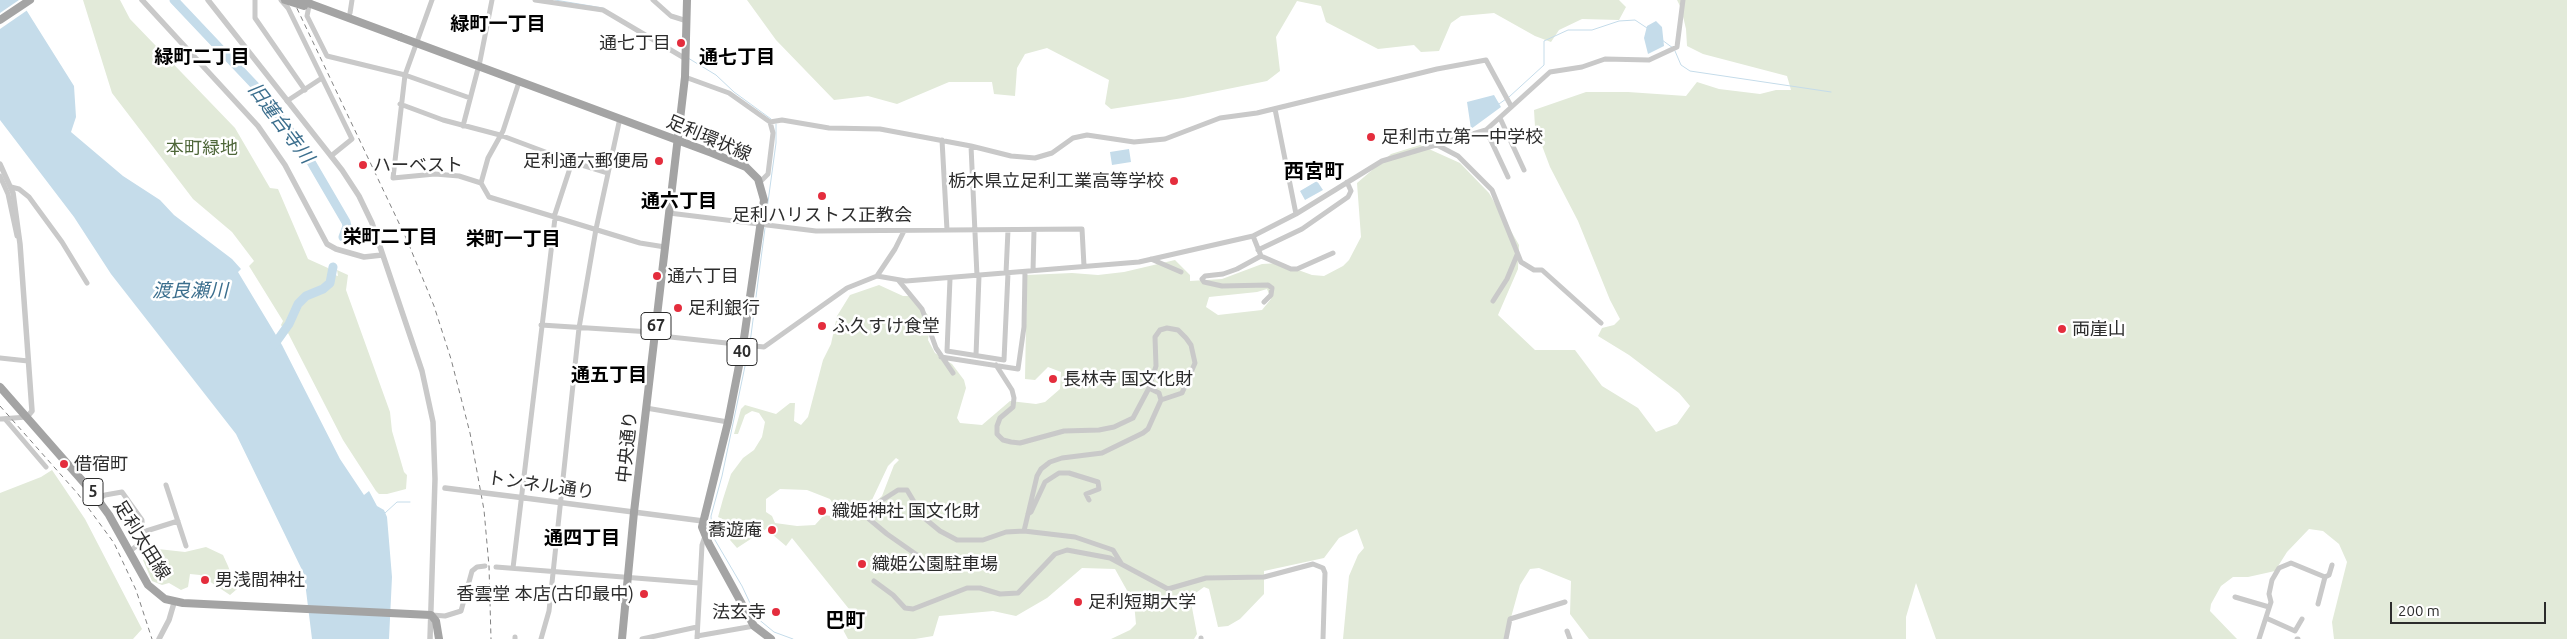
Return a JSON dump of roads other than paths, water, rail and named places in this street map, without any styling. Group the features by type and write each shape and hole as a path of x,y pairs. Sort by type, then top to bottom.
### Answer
{"main road":[{"path":"0,20 30,0"},
{"name":"足利環状線","path":"300,0 314,3 519,82 677,139 741,165 751,171 760,182 764,196 743,345 728,422 702,528 754,626 771,639"},
{"name":"67","path":"677,139 686,59 686,0"},
{"path":"283,1 301,6 314,3"},
{"name":"中央通り","path":"622,639 634,512 677,139"},
{"name":"足利太田線","path":"0,387 98,499 153,591 174,603 431,615"},
{"path":"431,615 436,621 439,639"}],"street":[{"path":"142,0 258,126 285,164 327,244 336,249 364,257 382,255"},
{"path":"208,0 331,156 359,196 372,224 427,390 434,442 430,639"},
{"path":"255,0 256,18 305,90"},
{"path":"276,0 283,1 288,8 352,139 331,156"},
{"path":"350,13 352,0"},
{"path":"432,0 418,44 405,75 400,104 393,178 447,174 481,183"},
{"path":"463,126 492,0"},
{"path":"535,0 603,10 686,59"},
{"path":"653,0 671,16 687,21"},
{"path":"541,324 651,332 655,335 764,347 768,346 847,288 877,276 899,280 950,278 1150,259 1253,236 1296,214 1382,161 1486,130 1550,72 1582,66 1605,59 1649,60 1677,47 1683,0"},
{"path":"314,3 307,16 327,56 405,75 470,98"},
{"path":"770,122 782,120 829,128 880,130 942,140 1011,156 1035,158 1052,153 1074,138 1087,135 1134,142 1147,142 1191,130 1220,118 1275,109 1437,69 1486,60 1511,106"},
{"path":"684,76 729,93 770,122 774,134 768,174 760,182"},
{"path":"287,101 322,78"},
{"path":"519,82 500,135 488,158 481,183 489,197 640,243 665,246"},
{"path":"400,104 463,126 500,135 572,162 608,172"},
{"path":"1275,109 1296,214"},
{"path":"541,639 549,611 562,503 579,328 596,229 620,118"},
{"path":"1500,118 1524,170"},
{"path":"1486,130 1508,177"},
{"path":"942,140 947,230"},
{"path":"1437,145 1458,156 1492,190 1521,262 1528,268 1542,270 1601,323"},
{"path":"971,146 978,276 976,355"},
{"path":"513,568 555,218 572,162"},
{"path":"0,164 11,187 20,244 32,411 27,417 3,419"},
{"path":"0,176 8,194 20,244"},
{"path":"1258,250 1302,229 1348,197 1351,191 1348,182"},
{"path":"11,187 19,189 29,197 62,242 87,283"},
{"path":"668,213 816,231 1082,229 1084,266"},
{"path":"877,276 896,249 904,230"},
{"path":"950,278 947,352 1004,360 1008,230"},
{"path":"1033,271 1034,230"},
{"path":"1253,236 1261,256 1291,270 1333,253"},
{"path":"1493,301 1507,279 1517,255"},
{"path":"1261,256 1223,274 1205,276 1202,279 1204,282 1222,286 1268,285 1272,291 1264,302"},
{"path":"1150,259 1180,272"},
{"path":"941,357 1018,369 1024,327 1025,272"},
{"path":"899,280 922,309 941,357 953,373"},
{"path":"996,365 1012,390 1014,398 1013,407 1000,418 997,434 1004,440 1011,442 1020,443 1064,431 1099,430 1123,423 1132,418 1139,409 1149,388 1156,366 1157,332 1163,328 1178,330 1192,345 1195,363 1182,393 1161,400"},
{"path":"0,358 28,362"},
{"path":"1024,531 1037,476 1046,464 1062,458 1092,456 1132,440 1148,429 1161,400 1159,393 1149,388"},
{"path":"646,408 728,422"},
{"path":"3,419 46,467"},
{"path":"1027,514 1031,512 1045,482 1059,473 1070,473 1098,482 1099,488 1086,494 1089,500"},
{"path":"166,485 186,546"},
{"name":"トンネル通り","path":"434,488 703,521"},
{"path":"918,555 869,520 867,514 873,506 898,490 906,490 923,516 940,531 957,540 983,540 1006,532 1024,531 1074,537 1113,550 1121,563"},
{"path":"98,499 105,495 122,492 142,520 142,543 130,551"},
{"path":"143,532 178,521"},
{"path":"705,536 702,545 699,583 697,638 754,626"},
{"path":"874,581 905,608 913,609 966,588 980,588 1000,594 1018,593 1055,554 1067,550 1096,554 1121,563 1168,589 1206,578 1264,577 1309,565 1320,566 1325,573 1323,639"},
{"path":"2259,639 2269,607 2272,580 2284,564 2291,563 2324,577 2329,575 2332,565"},
{"path":"431,615 450,615 461,611 474,569 485,566"},
{"path":"496,567 699,583"},
{"path":"2318,604 2324,577"},
{"path":"2235,597 2269,607"},
{"path":"1506,639 1510,619 1565,602"},
{"path":"160,638 169,620 174,603"},
{"path":"2266,618 2295,631 2302,619"},
{"path":"642,639 697,627"},
{"path":"1567,631 1570,639"}],"water":[{"name":"渡良瀬川","path":"0,0 20,0 74,86 76,117 71,132 123,176 160,200 174,215 232,259 241,269 238,272 282,345 340,459 364,495 369,491 377,506 384,510 387,517 392,577 389,639 312,639 304,574 236,434 111,274 74,217 0,120"},
{"path":"1656,21 1662,27 1664,46 1648,54 1644,38 1647,26"},
{"path":"1494,95 1501,107 1471,129 1467,102"},
{"path":"1129,149 1131,162 1112,165 1110,152"},
{"path":"1317,181 1323,190 1305,200 1300,191"}],"waterway":[{"name":"旧蓮台寺川","path":"174,0 262,93 304,150 346,222 347,226 343,237"},
{"path":"555,0 603,8"},
{"path":"1509,97 1544,65 1544,41 1568,30 1592,30 1619,21 1635,20 1647,28"},
{"path":"1662,40 1673,48"},
{"path":"1675,51 1681,65 1690,71 1831,92"},
{"path":"688,58 716,75 734,92 771,119"},
{"path":"1499,104 1506,99"},
{"path":"765,224 776,143 776,124"},
{"path":"750,343 765,228"},
{"name":"旧蓮台寺川","path":"274,345 289,324 298,304 306,296 323,289 330,283 333,267"},
{"path":"749,347 722,476 711,516 712,535 742,586 757,618 774,632 793,639"},
{"path":"385,513 397,502 410,502"}],"railway":[{"path":"293,0 407,240 434,306 451,359 470,433 484,510 489,566 491,639"},
{"path":"0,406 78,494 114,543 136,590 152,639"}],"place":[{"name":"通七丁目","path":"681,43"},
{"name":"足利市立第一中学校","path":"1371,137"},
{"name":"足利通六郵便局","path":"659,161"},
{"name":"ハーベスト","path":"363,165"},
{"name":"栃木県立足利工業高等学校","path":"1174,181"},
{"name":"足利ハリストス正教会","path":"822,196"},
{"name":"通六丁目","path":"657,276"},
{"name":"足利銀行","path":"678,308"},
{"name":"ふ久すけ食堂","path":"822,326"},
{"name":"両崖山","path":"2062,329"},
{"name":"長林寺 国文化財","path":"1053,379"},
{"name":"借宿町","path":"64,464"},
{"name":"織姫神社 国文化財","path":"822,511"},
{"name":"蕎遊庵","path":"772,530"},
{"name":"織姫公園駐車場","path":"862,564"},
{"name":"男浅間神社","path":"205,580"},
{"name":"香雲堂 本店(古印最中)","path":"644,594"},
{"name":"足利短期大学","path":"1078,602"},
{"name":"法玄寺","path":"776,612"}],"district":[{"name":"緑町一丁目","path":"498,24"},
{"name":"緑町二丁目","path":"202,57"},
{"name":"通七丁目","path":"737,57"},
{"name":"西宮町","path":"1314,171"},
{"name":"通六丁目","path":"679,201"},
{"name":"栄町二丁目","path":"390,237"},
{"name":"栄町一丁目","path":"513,239"},
{"name":"通五丁目","path":"609,375"},
{"name":"通四丁目","path":"582,538"},
{"name":"巴町","path":"845,620"}],"park label":[{"name":"本町緑地","path":"202,148"}]}
